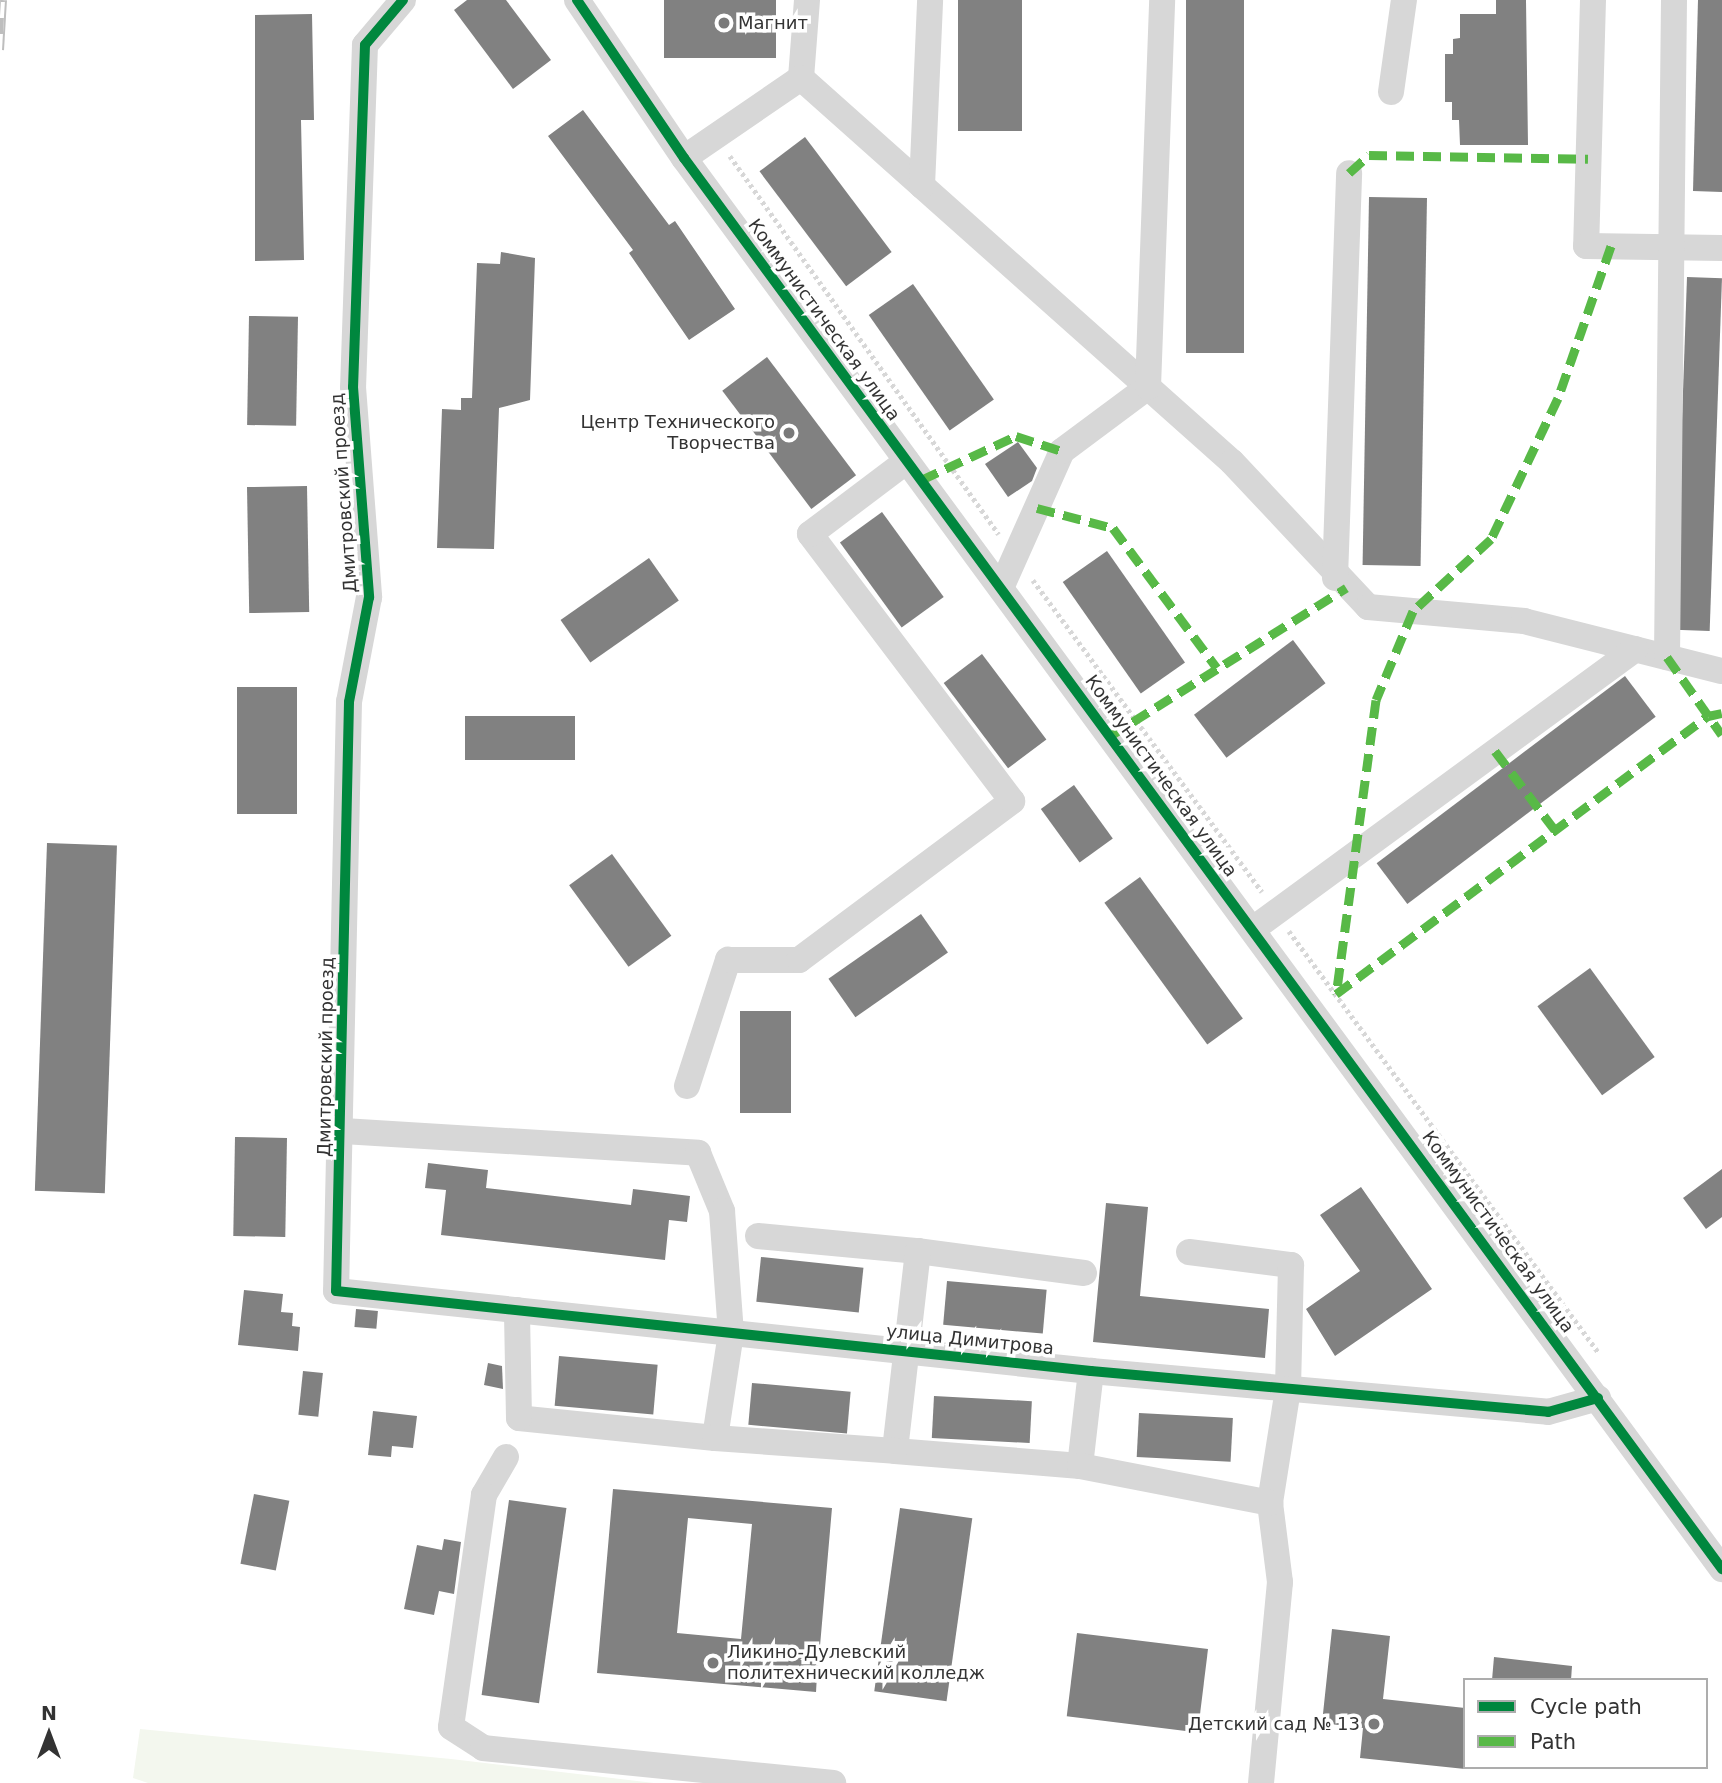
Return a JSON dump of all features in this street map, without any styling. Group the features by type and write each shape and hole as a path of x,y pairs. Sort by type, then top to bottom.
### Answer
{"street":[{"name":"Дмитровский проезд","path":"336,1291 343,1130 349,702 369,597 354,387 365,45 403,0"},
{"name":"Коммунистическая улица","path":"578,0 684,159 1722,1569"},
{"path":"801,78 807,0"},
{"path":"922,186 930,0"},
{"path":"1148,387 1162,0"},
{"path":"1391,92 1404,0"},
{"path":"1593,0 1586,246 1722,247"},
{"path":"1667,657 1674,0"},
{"path":"684,159 801,78"},
{"path":"801,78 1232,462 1335,578 1367,607 1524,621 1722,671"},
{"path":"1335,578 1349,173"},
{"path":"1001,588 1062,451 1148,387"},
{"path":"687,1086 727,960 799,960 1012,801 810,534 907,461"},
{"path":"1253,929 1635,649"},
{"path":"343,1130 698,1153 722,1211 731,1333 715,1438"},
{"path":"758,1236 918,1251 1084,1273"},
{"path":"895,1451 910,1352 918,1251"},
{"path":"1189,1252 1291,1265 1288,1389 1270,1503 1280,1582 1261,1783"},
{"name":"улица Димитрова","path":"336,1291 1091,1371 1548,1412 1598,1398"},
{"path":"517,1310 519,1418 715,1438 1080,1466 1270,1503"},
{"path":"1080,1466 1091,1371"},
{"path":"506,1457 484,1495 451,1727 483,1748 833,1783"}],"path":[{"path":"716,137 1015,556 1269,901"},
{"path":"1280,919 1602,1358"}],"shaded area":[{"path":"140,1729 451,1759 654,1783 148,1783 133,1778"}],"building":[{"path":"467,0 506,0 551,60 513,89 454,10"},
{"path":"664,0 776,0 776,58 664,58"},
{"path":"958,0 1022,0 1022,131 958,131"},
{"path":"1186,0 1244,0 1244,353 1186,353"},
{"path":"1496,0 1526,0 1528,145 1460,145 1459,120 1452,120 1452,102 1445,102 1445,54 1453,54 1453,39 1460,38 1460,14 1496,14"},
{"path":"1698,0 1722,0 1722,192 1693,191"},
{"path":"312,14 314,120 301,120 304,260 255,261 255,15"},
{"path":"583,110 669,225 675,221 735,309 689,340 629,253 633,250 548,136"},
{"path":"805,137 892,252 846,286 759,171"},
{"path":"1369,197 1427,198 1421,566 1363,565"},
{"path":"501,252 535,258 530,400 499,408 494,549 437,548 442,409 461,410 461,398 472,398 477,263 500,264"},
{"path":"1687,277 1722,278 1710,631 1675,630"},
{"path":"913,284 994,400 950,430 869,315"},
{"path":"249,316 298,317 296,426 247,425"},
{"name":"Центр Технического Творчества","path":"767,357 856,475 811,509 722,391"},
{"path":"1018,442 1037,468 1032,481 1008,497 985,464"},
{"path":"307,486 309,612 249,613 247,487"},
{"path":"882,512 944,597 902,628 840,543"},
{"path":"1107,551 1185,662 1141,693 1063,582"},
{"path":"649,558 679,601 590,663 561,620"},
{"path":"1293,640 1325,683 1226,758 1194,715"},
{"path":"982,654 1046,739 1008,768 944,683"},
{"path":"1625,676 1656,717 1407,904 1377,863"},
{"path":"237,687 297,687 297,814 237,814"},
{"path":"465,716 575,716 575,760 465,760"},
{"path":"1074,785 1113,838 1080,862 1041,809"},
{"path":"47,843 117,845 105,1193 35,1191"},
{"path":"612,854 671,936 628,967 569,885"},
{"path":"1140,877 1243,1019 1207,1044 1104,903"},
{"path":"921,914 948,953 855,1017 828,979"},
{"path":"1590,968 1655,1057 1602,1095 1537,1006"},
{"path":"740,1011 791,1011 791,1113 740,1113"},
{"path":"235,1137 287,1138 285,1237 233,1236"},
{"path":"428,1163 488,1170 486,1188 631,1205 633,1189 690,1196 687,1222 669,1220 665,1260 441,1235 446,1190 425,1188"},
{"path":"1722,1169 1722,1217 1706,1229 1683,1198"},
{"path":"1361,1187 1432,1289 1335,1356 1306,1309 1360,1271 1320,1215"},
{"path":"1106,1203 1148,1207 1140,1296 1269,1309 1265,1358 1093,1342"},
{"path":"761,1257 863,1268 859,1313 756,1302"},
{"path":"947,1281 1047,1290 1043,1334 943,1325"},
{"path":"244,1290 283,1294 281,1312 293,1313 292,1326 300,1327 298,1351 238,1345"},
{"path":"356,1309 378,1311 376,1329 354,1327"},
{"path":"559,1356 658,1365 653,1414 555,1406"},
{"path":"488,1363 502,1366 503,1389 484,1385"},
{"path":"303,1371 323,1373 318,1417 298,1415"},
{"path":"752,1383 851,1392 847,1433 748,1425"},
{"path":"934,1396 1032,1401 1030,1443 932,1438"},
{"path":"373,1411 417,1416 413,1448 392,1446 391,1457 368,1455"},
{"path":"1139,1413 1233,1418 1231,1462 1137,1457"},
{"path":"613,1489 832,1508 816,1692 597,1673","holes":["688,1518 752,1524 741,1639 677,1633"]},
{"path":"254,1494 289,1501 276,1571 240,1564"},
{"path":"509,1500 566,1508 539,1703 482,1695"},
{"path":"900,1508 972,1518 947,1701 874,1691"},
{"path":"444,1539 461,1542 454,1594 439,1591 434,1615 404,1609 417,1545 442,1550"},
{"path":"1332,1629 1390,1636 1383,1699 1463,1708 1463,1769 1360,1758 1363,1728 1322,1723"},
{"path":"1077,1633 1208,1649 1198,1732 1067,1716"},
{"path":"1494,1657 1572,1666 1571,1678 1492,1678"}],"railway":[{"path":"0,50 3,0"}],"marked path":[{"path":"1349,173 1369,155 1588,159"},
{"path":"1611,246 1558,398 1491,539 1413,611 1376,700 1336,994 1708,716 1722,713"},
{"path":"921,480 1016,436 1062,451"},
{"path":"1037,508 1113,528 1217,668"},
{"path":"1110,736 1346,588"},
{"path":"1667,657 1722,735"},
{"path":"1495,751 1555,830"}],"cycle path":[{"path":"403,0 365,45 353,387 369,597 349,702 336,1291 1091,1371 1548,1412 1598,1398"},
{"path":"577,0 684,158 1722,1569"}],"place":[{"name":"Магнит","path":"724,23"},
{"name":"Центр Технического Творчества","path":"789,433"},
{"name":"Ликино-Дулевский политехнический колледж","path":"713,1663"},
{"name":"Детский сад № 13","path":"1374,1724"}]}
